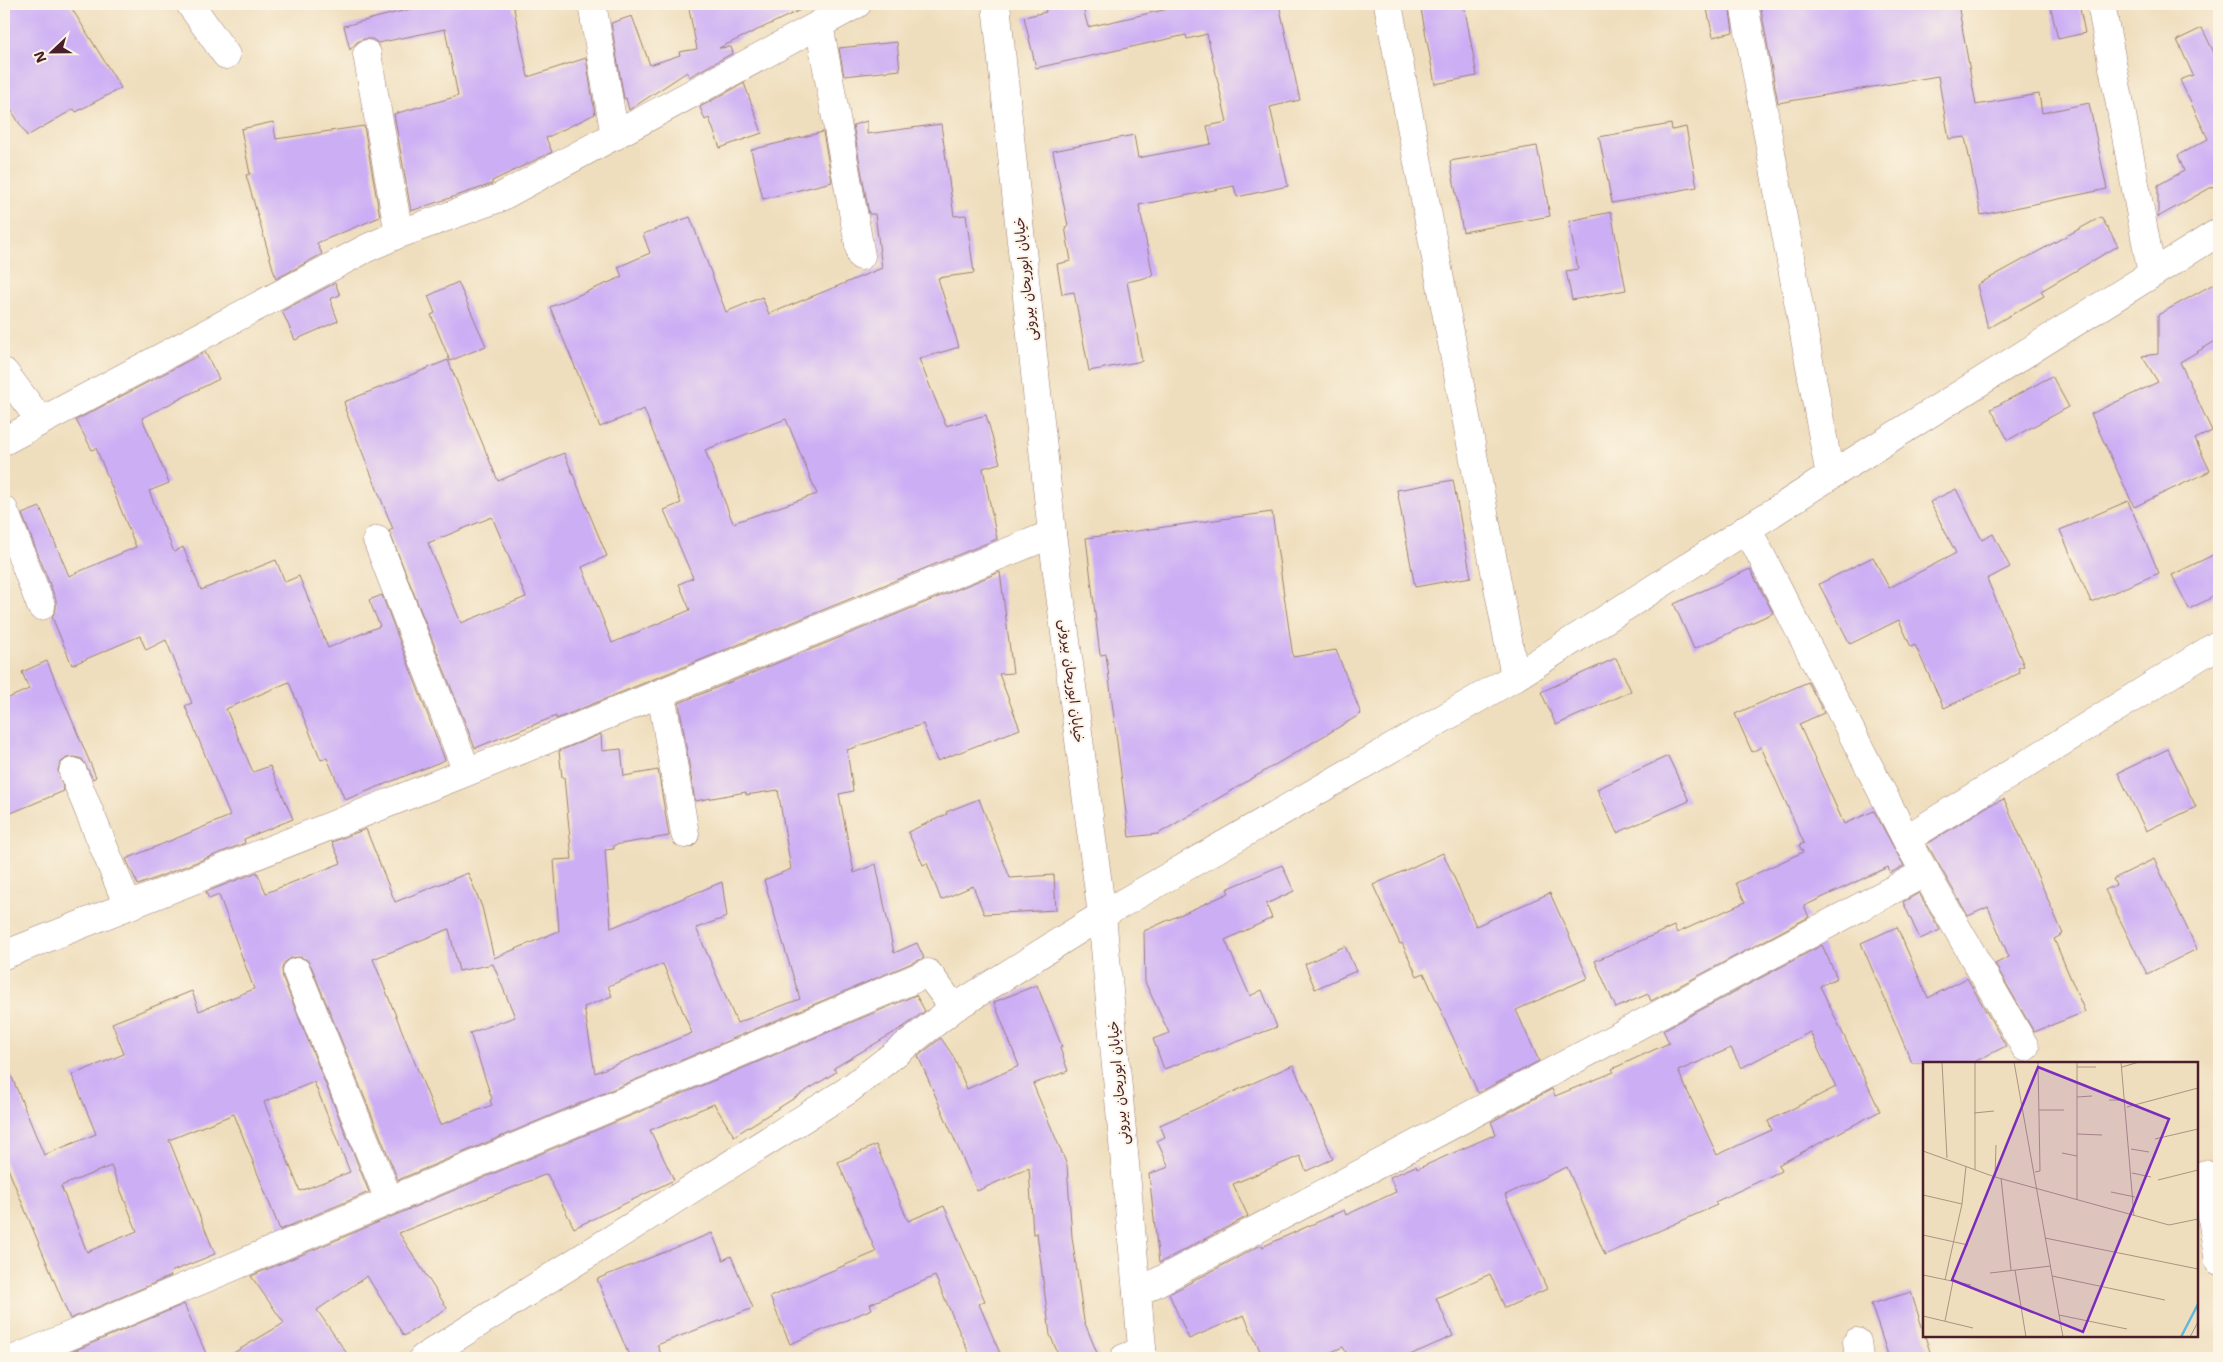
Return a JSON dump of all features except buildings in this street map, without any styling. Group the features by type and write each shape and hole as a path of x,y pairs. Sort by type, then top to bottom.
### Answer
{"street":[{"path":"190,4 226,55"},
{"path":"592,4 615,136"},
{"path":"4,441 40,420 367,248 399,234 500,198 857,4"},
{"name":"خیابان ابوریحان بیرونی","path":"996,4 1052,534 1102,915 1137,1293 1137,1356"},
{"path":"1388,4 1515,677"},
{"path":"1744,4 1830,476"},
{"path":"2101,4 2152,274"},
{"path":"819,24 860,256"},
{"path":"367,54 399,234"},
{"path":"423,1358 847,1091 954,1008 1102,915 1515,677 1747,528 2219,232"},
{"path":"4,372 40,420"},
{"path":"4,510 41,606"},
{"path":"1747,528 1906,838 2025,1047"},
{"path":"4,955 467,772 1052,534"},
{"path":"377,540 467,772"},
{"path":"1906,838 2219,644"},
{"path":"661,693 685,834"},
{"path":"73,772 128,906"},
{"path":"1137,1293 1926,872"},
{"path":"297,972 389,1200"},
{"path":"17,1358 928,973 954,1008"},
{"path":"2205,1174 2219,1262"}]}
